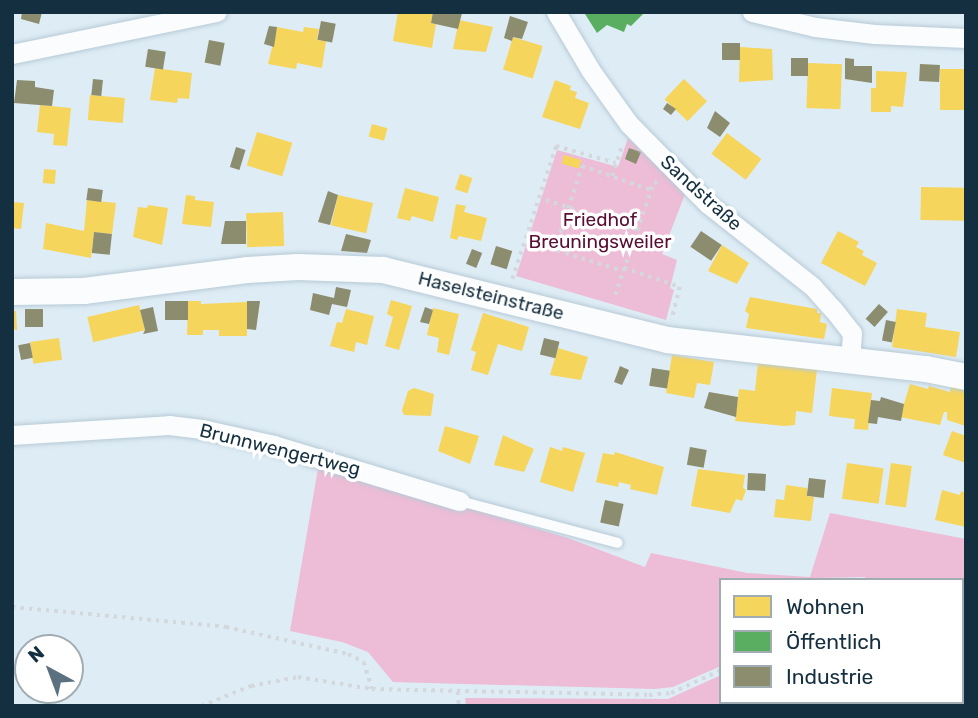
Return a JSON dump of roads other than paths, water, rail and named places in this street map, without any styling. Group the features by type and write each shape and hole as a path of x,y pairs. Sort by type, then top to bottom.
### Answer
{"street":[{"path":"12,54 217,12"},
{"name":"Sandstraße","path":"556,12 607,96 629,124 708,204 813,286 852,333 850,360"},
{"path":"752,12 815,27 863,33 966,38"},
{"name":"Haselsteinstraße","path":"12,292 84,291 285,268 383,270 667,340 850,360 966,377"},
{"name":"Brunnwengertweg","path":"12,435 169,425 202,429 298,452 460,501"}],"lane":[{"path":"460,501 618,543"}],"park label":[{"name":"Friedhof Breuningsweiler","path":"600,231"}]}
